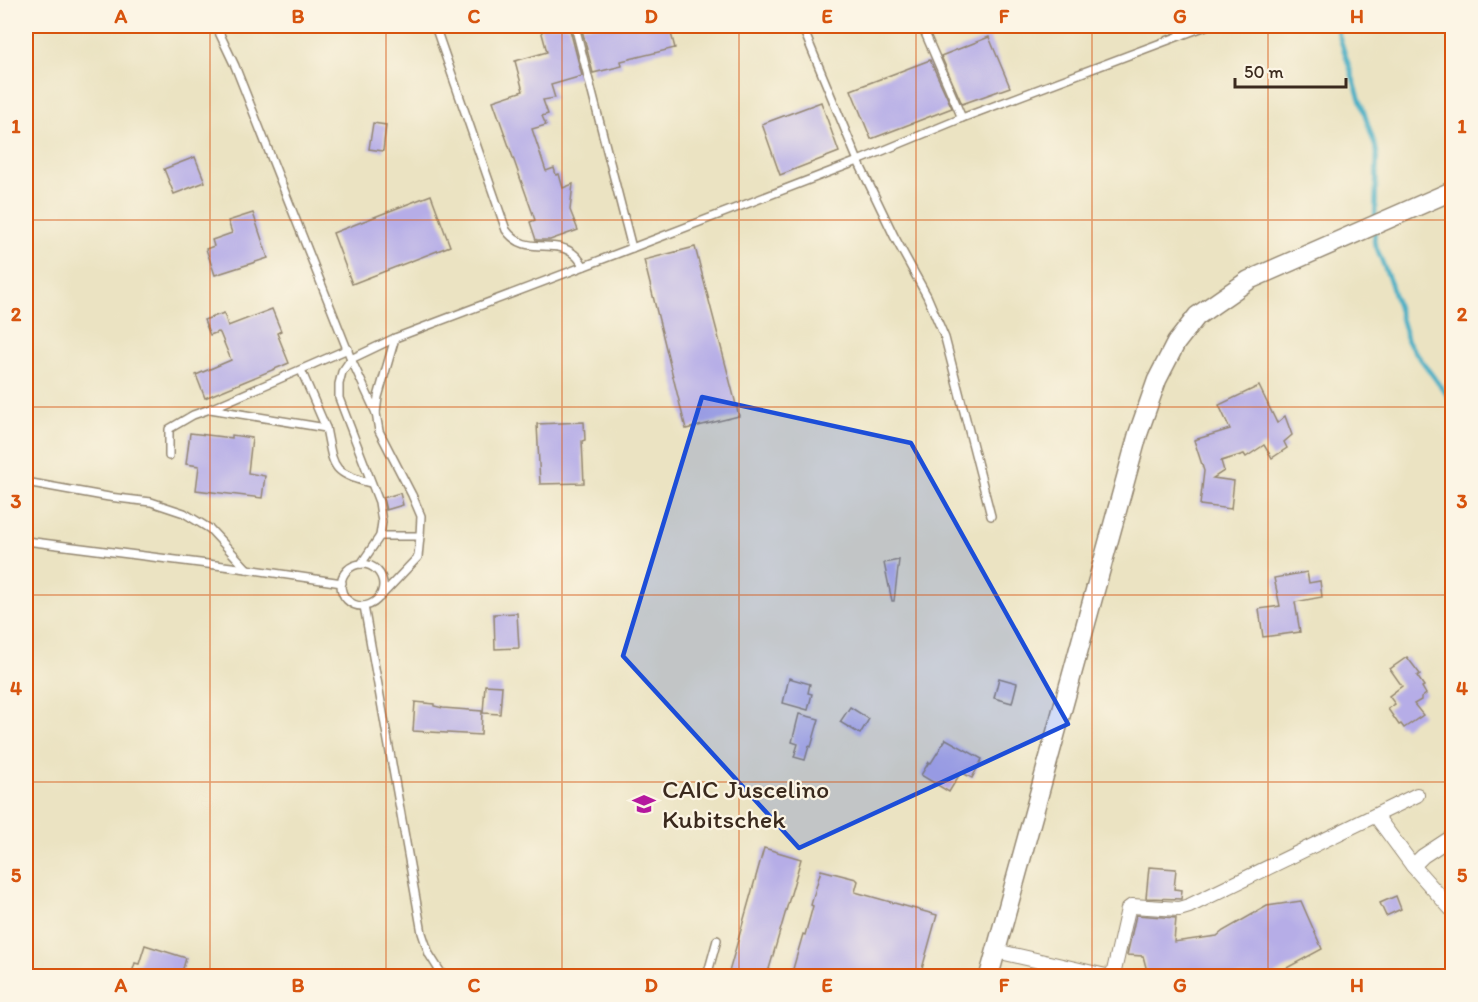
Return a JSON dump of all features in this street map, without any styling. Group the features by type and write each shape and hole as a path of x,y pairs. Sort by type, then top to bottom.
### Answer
{"street":[{"path":"989,976 1138,434 1157,380 1176,343 1197,316 1249,280 1452,191"},
{"path":"996,951 1106,976 1111,975 1114,971 1128,909 1132,906 1179,909 1189,906 1417,795"},
{"path":"1376,816 1413,866 1452,910"},
{"path":"1413,866 1423,856 1452,837"}],"lane":[{"path":"216,26 244,88 351,359 376,413 379,431 421,516 418,557 380,597 373,604 355,605 347,600 342,592 345,574 351,567 361,564 370,565 383,579 380,597"},
{"path":"435,26 506,230 511,237 525,245 567,250 575,255 584,267"},
{"path":"575,26 632,248"},
{"path":"801,26 858,161 894,236 927,296 945,338 991,516"},
{"path":"922,26 962,118"},
{"path":"1176,26 1182,35"},
{"path":"361,564 380,536 382,522 379,502 339,398 342,372 351,359 395,338 1206,26"},
{"path":"376,413 378,397 395,338"},
{"path":"169,456 169,429 193,415 348,349"},
{"path":"301,370 326,428 333,460 338,471 351,478 370,483"},
{"path":"210,409 326,428"},
{"path":"26,482 151,502 184,513 210,529 247,569"},
{"path":"380,536 420,536"},
{"path":"26,541 342,583"},
{"path":"364,606 422,933 429,954 443,976"},
{"path":"707,976 717,940"}],"highlighted area":[{"path":"702,397 911,443 1068,724 799,848 623,656"}],"building":[{"path":"540,26 569,26 582,76 551,85 555,98 543,100 548,114 542,116 546,125 532,129 546,171 554,168 556,175 559,174 563,188 573,184 570,210 578,230 550,240 536,240 530,222 535,220 493,101 523,91 515,61 547,52"},
{"path":"581,26 669,26 675,48 621,61 622,66 593,73"},
{"path":"989,37 1010,87 962,104 941,56"},
{"path":"930,60 952,108 871,139 851,90"},
{"path":"821,102 839,152 780,175 762,124"},
{"path":"373,123 386,125 383,151 369,149"},
{"path":"195,157 205,182 174,194 164,169"},
{"path":"431,195 450,246 352,284 333,233"},
{"path":"253,213 268,258 215,275 206,249 214,246 212,240 232,233 228,221"},
{"path":"695,247 739,416 686,429 644,260"},
{"path":"272,309 281,331 277,333 289,363 205,398 196,375 231,360 220,333 210,335 204,320 224,313 228,326"},
{"path":"1259,386 1277,423 1285,416 1292,435 1284,442 1287,448 1272,458 1264,445 1246,457 1244,454 1221,461 1224,471 1213,478 1234,481 1231,509 1200,505 1204,471 1194,440 1230,429 1219,405"},
{"path":"584,422 585,440 582,441 584,483 540,484 537,424"},
{"path":"190,433 252,438 248,473 265,476 262,498 196,490 199,466 186,464"},
{"path":"400,493 403,505 386,510 383,498"},
{"path":"899,560 894,601 892,601 884,563"},
{"path":"1307,572 1309,583 1320,581 1322,597 1295,602 1300,632 1263,637 1259,609 1280,606 1274,578"},
{"path":"517,613 519,648 495,649 494,614"},
{"path":"1407,657 1420,674 1417,676 1426,694 1414,704 1423,715 1404,728 1401,724 1399,725 1388,709 1395,704 1389,696 1402,686 1390,669"},
{"path":"789,678 810,684 808,693 812,694 808,710 783,703"},
{"path":"999,678 1017,683 1012,703 994,698"},
{"path":"485,685 502,686 500,714 483,713"},
{"path":"415,702 434,704 434,706 443,708 482,711 481,735 413,731"},
{"path":"850,707 869,719 860,734 840,722"},
{"path":"799,714 819,719 805,760 794,757 798,744 792,742"},
{"path":"946,739 982,759 972,778 961,772 949,792 921,775"},
{"path":"764,848 801,859 767,976 742,976 729,972"},
{"path":"1149,867 1176,869 1174,889 1182,890 1181,899 1146,898"},
{"path":"821,870 856,879 858,881 855,892 937,915 920,976 791,976 803,934 805,935"},
{"path":"1396,896 1401,909 1386,916 1380,903"},
{"path":"1301,901 1322,949 1272,976 1148,975 1143,956 1127,955 1136,915 1176,918 1174,942 1217,936 1267,906"},
{"path":"145,945 186,958 181,976 131,976 135,963 139,964"}],"waterway":[{"path":"1336,26 1377,152 1375,219"},
{"path":"1375,230 1374,241 1391,284 1408,342 1452,402"}],"place":[{"name":"CAIC Juscelino Kubitschek","path":"644,804"}]}
